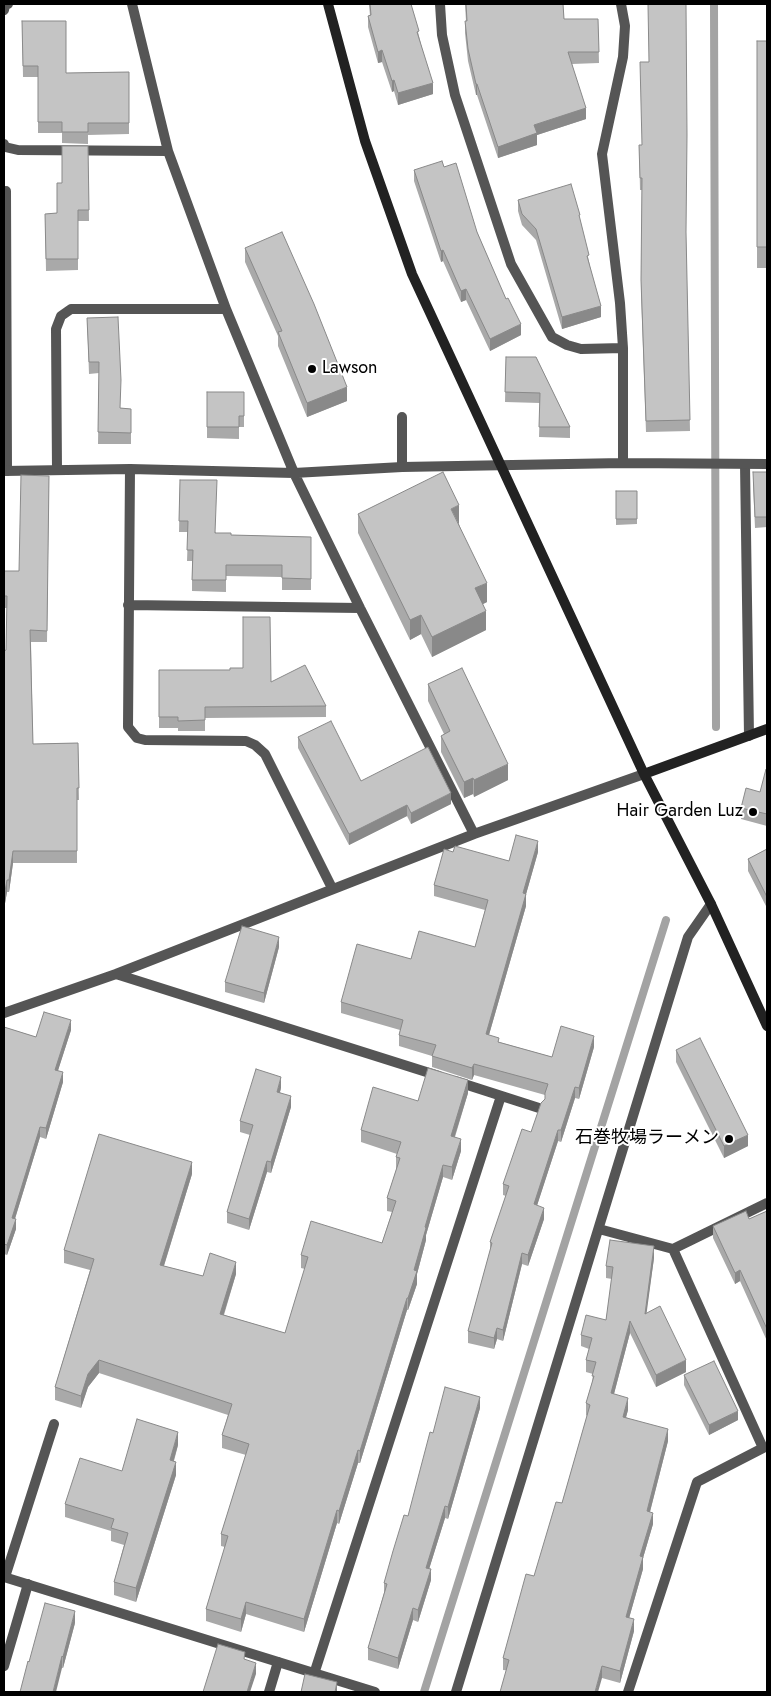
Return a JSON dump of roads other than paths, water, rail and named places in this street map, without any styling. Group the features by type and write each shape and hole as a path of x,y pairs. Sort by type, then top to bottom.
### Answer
{"street":[{"path":"4,10 5,5 8,4"},
{"path":"132,4 168,151 226,309 294,473 474,834"},
{"path":"328,4 366,141 412,274 644,774 711,904 767,1026"},
{"path":"440,4 442,35 455,95 511,264 552,337 581,350 623,348"},
{"path":"621,4 625,26 624,57 602,154 620,303 623,348 623,463"},
{"path":"4,144 18,150 168,151"},
{"path":"6,191 5,471 130,469 294,473 402,467 623,463 767,464"},
{"path":"57,470 56,329 61,316 72,310 226,309"},
{"path":"402,417 402,467"},
{"path":"745,464 749,736"},
{"path":"130,469 128,727 136,738 145,740 246,741 255,745 265,754 332,888"},
{"path":"128,605 360,608"},
{"path":"4,1013 116,974 474,834 767,729"},
{"path":"456,1692 688,937 711,904"},
{"path":"116,974 539,1108"},
{"path":"314,1674 501,1096"},
{"path":"599,1229 673,1249 767,1203"},
{"path":"628,1692 697,1482 763,1448 673,1249"},
{"path":"54,1424 4,1577 375,1692"},
{"path":"4,1666 28,1584"},
{"path":"269,1692 278,1662"}],"waterway":[{"path":"714,4 716,727"},
{"path":"424,1692 666,920"}],"place":[{"name":"Lawson","path":"312,369"},
{"name":"Hair Garden Luz","path":"753,812"},
{"name":"石巻牧場ラーメン","path":"729,1139"}]}
